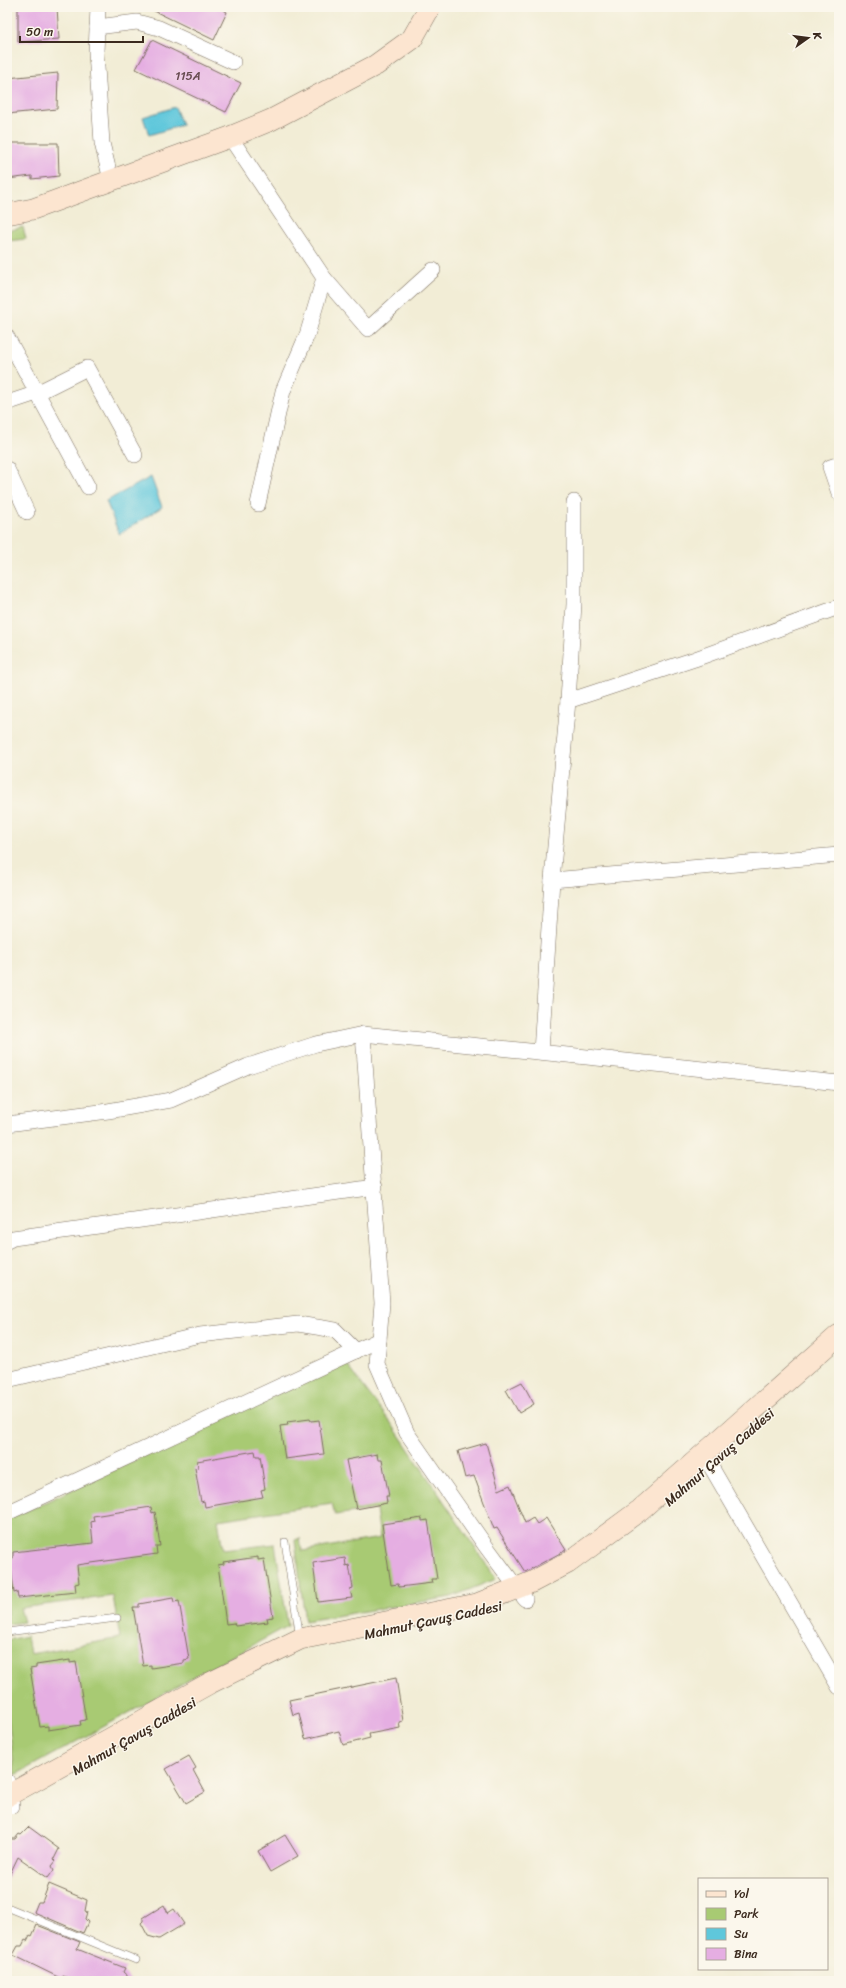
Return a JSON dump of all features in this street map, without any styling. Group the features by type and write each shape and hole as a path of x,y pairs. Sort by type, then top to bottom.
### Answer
{"main road":[{"path":"7,214 33,209 230,137 271,120 376,65 412,39 430,7"},
{"path":"301,1643 521,1594 624,1523 839,1335"},
{"name":"Mahmut Çavuş Caddesi","path":"8,1797 238,1678 301,1643 466,1616 586,1566 639,1526 839,1353"}],"street":[{"path":"98,7 96,52 102,143 110,180"},
{"path":"97,26 137,22 158,28 233,62"},
{"path":"230,137 324,278 368,329 432,270"},
{"path":"258,504 283,391 307,335 324,278"},
{"path":"7,337 88,487"},
{"path":"7,404 37,393 87,368 135,455"},
{"path":"839,464 830,467 839,493"},
{"path":"7,469 27,512"},
{"path":"540,1052 552,880 568,701 574,604 574,502"},
{"path":"568,701 695,659 839,607"},
{"path":"552,880 839,855"},
{"path":"363,1034 375,1186 382,1302 377,1364 407,1433 521,1594"},
{"path":"7,1124 108,1111 171,1100 248,1066 316,1044 363,1034 839,1083"},
{"path":"7,1242 13,1238 315,1196 375,1186"},
{"path":"7,1380 200,1335 298,1324 335,1330 356,1351"},
{"path":"7,1513 379,1340"},
{"path":"710,1465 839,1687"},
{"path":"477,1604 506,1585 504,1571"}],"lane":[{"path":"285,1542 301,1643"},
{"path":"7,1632 117,1618"},
{"path":"7,1907 136,1960"}],"green space":[{"path":"23,227 26,239 7,241 7,231"},
{"path":"345,1362 391,1423 496,1579 451,1597 305,1621 295,1540 300,1538 302,1551 380,1538 376,1509 335,1515 332,1503 218,1520 223,1550 275,1544 288,1626 15,1775 7,1708 7,1640 27,1636 30,1654 120,1638 113,1596 20,1608 24,1622 7,1624 7,1520"}],"water":[{"path":"175,107 182,125 149,135 143,117"},
{"path":"151,477 162,507 119,534 106,501"}],"building":[{"path":"18,7 57,7 59,39 18,42"},
{"path":"146,7 218,7 227,12 214,40"},
{"path":"152,40 241,83 226,112 136,69"},
{"path":"58,73 57,109 7,114 7,78"},
{"path":"7,143 58,143 59,176 32,179 32,176 7,179"},
{"path":"522,1382 534,1404 519,1413 506,1390"},
{"path":"310,1419 311,1421 319,1420 324,1454 285,1459 280,1426 288,1425 287,1422"},
{"path":"486,1443 499,1490 510,1485 525,1523 533,1518 537,1524 546,1518 566,1550 525,1572 497,1528 494,1529 474,1476 465,1478 458,1451"},
{"path":"255,1451 256,1456 260,1456 265,1489 261,1490 263,1497 205,1507 204,1501 201,1502 195,1468 198,1467 197,1461"},
{"path":"377,1454 378,1460 382,1460 389,1496 386,1496 387,1503 356,1509 346,1460"},
{"path":"151,1507 152,1513 155,1512 160,1546 156,1546 157,1554 77,1565 79,1583 75,1584 76,1592 18,1598 17,1592 14,1593 10,1558 13,1558 13,1552 93,1543 91,1522 94,1521 93,1516"},
{"path":"422,1518 422,1521 428,1520 437,1579 431,1579 432,1583 399,1587 398,1584 391,1585 382,1524"},
{"path":"258,1557 258,1560 264,1559 273,1617 267,1618 268,1622 235,1626 234,1623 226,1624 218,1565 224,1564 223,1562"},
{"path":"345,1558 346,1566 349,1565 353,1588 350,1589 352,1598 318,1602 313,1563"},
{"path":"173,1598 174,1602 179,1601 189,1659 184,1660 184,1663 151,1668 151,1665 143,1666 133,1607 139,1607 139,1604"},
{"path":"70,1660 70,1663 76,1662 86,1720 80,1721 81,1725 48,1730 48,1726 40,1727 30,1669 36,1668 36,1665"},
{"path":"396,1678 403,1721 399,1722 400,1728 369,1734 370,1738 343,1745 339,1731 305,1739 299,1713 293,1715 289,1700"},
{"path":"189,1756 196,1768 193,1770 205,1792 186,1803 166,1769"},
{"path":"29,1827 59,1849 54,1859 56,1861 52,1866 54,1870 48,1878 18,1857 7,1880 7,1844 11,1839 15,1839 19,1834 21,1835"},
{"path":"285,1835 298,1856 270,1872 258,1851"},
{"path":"49,1884 87,1900 85,1911 87,1912 85,1919 88,1922 83,1933 34,1912 38,1902 42,1902"},
{"path":"164,1905 168,1913 174,1909 184,1924 159,1939 148,1936 141,1923 143,1918"},
{"path":"37,1925 80,1942 77,1949 125,1968 123,1972 133,1981 75,1981 63,1976 62,1979 13,1955 18,1946 22,1946 30,1935 32,1936"}]}
